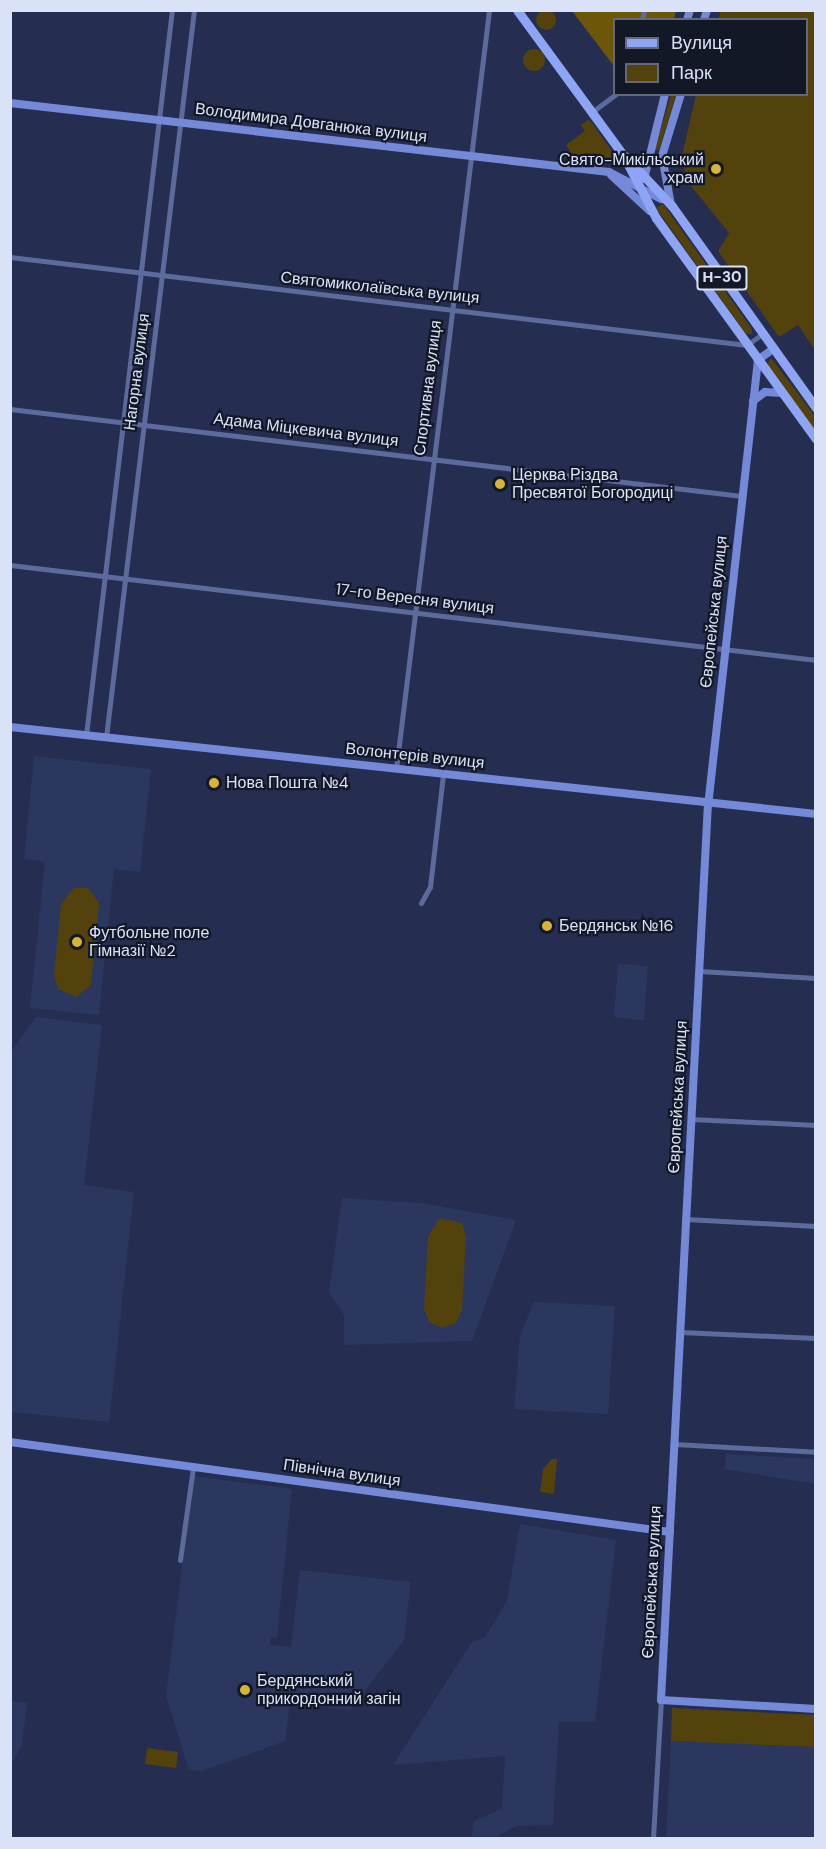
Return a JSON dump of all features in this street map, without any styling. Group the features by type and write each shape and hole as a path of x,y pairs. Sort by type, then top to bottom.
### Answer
{"main road":[{"path":"517,10 633,167 656,218"},
{"path":"633,167 645,174 672,206"},
{"name":"Н-30","path":"672,206 816,408"},
{"name":"Н-30","path":"656,218 816,439"}],"street":[{"name":"Нагорна вулиця","path":"86,735 172,10"},
{"name":"Нагорна вулиця","path":"106,737 194,10"},
{"name":"Спортивна вулиця","path":"396,769 488,11"},
{"path":"592,112 613,96"},
{"path":"643,186 648,150 664,96"},
{"path":"672,206 662,156 680,96"},
{"name":"Володимира Довганюка вулиця","path":"10,103 609,172"},
{"path":"609,172 633,167 648,150"},
{"path":"609,172 643,186 672,206"},
{"path":"609,172 656,218"},
{"name":"Святомиколаївська вулиця","path":"10,257 747,345"},
{"path":"747,345 762,334"},
{"path":"758,360 773,349"},
{"name":"Європейська вулиця","path":"653,1839 708,803 758,360"},
{"path":"753,400 765,392 782,393"},
{"name":"Адама Міцкевича вулиця","path":"10,409 742,496"},
{"name":"17-го Вересня вулиця","path":"10,565 816,660"},
{"name":"Волонтерів вулиця","path":"10,727 816,814"},
{"path":"420,903 430,887 443,774"},
{"path":"699,971 816,978"},
{"path":"692,1119 816,1125"},
{"path":"686,1219 816,1226"},
{"path":"680,1332 816,1338"},
{"name":"Північна вулиця","path":"10,1442 670,1532"},
{"path":"675,1444 816,1452"},
{"path":"180,1560 193,1467"},
{"path":"661,1700 816,1709"}],"shaded area":[{"path":"572,11 676,11 674,18 613,18 613,65"},
{"path":"34,756 151,769 140,872 114,869 99,1015 30,1008 45,862 24,859"},
{"path":"618,964 648,966 644,1020 614,1017"},
{"path":"36,1017 102,1025 84,1185 134,1192 109,1422 11,1412 11,1052"},
{"path":"342,1198 421,1203 516,1220 472,1341 344,1345 344,1315 329,1292"},
{"path":"534,1302 615,1306 608,1414 514,1409 520,1336"},
{"path":"726,1454 815,1459 815,1484 725,1469"},
{"path":"193,1476 292,1489 277,1638 270,1637 270,1645 291,1647 300,1570 411,1582 404,1640 350,1710 290,1703 285,1741 202,1771 189,1770 166,1696"},
{"path":"520,1524 616,1540 595,1722 559,1722 553,1825 516,1826 494,1838 472,1838 473,1822 502,1808 505,1756 393,1765 472,1642 485,1637 507,1601"},
{"path":"11,1701 27,1703 22,1745 11,1765"},
{"path":"671,1741 815,1747 815,1838 666,1838"}],"green space":[{"path":"542,10 550,10 556,16 556,24 550,30 542,30 536,24 536,16"},
{"path":"721,11 815,11 815,350 798,325 779,337 718,251 729,233 691,186 681,160 696,96 808,96 808,18 718,18"},
{"path":"530,49 538,49 545,56 545,64 538,71 530,71 523,64 523,56"},
{"path":"671,96 676,96 659,150 655,149"},
{"path":"589,119 614,154 607,161 575,159 566,145 585,131 581,125"},
{"path":"663,204 752,329 752,334 746,334 656,208"},
{"path":"771,358 815,416 815,431 767,364"},
{"name":"Футбольне поле Гімназії №2","path":"74,888 88,888 99,903 91,985 76,997 58,989 54,975 61,904"},
{"path":"440,1218 462,1223 466,1238 462,1310 456,1323 442,1328 429,1322 424,1309 428,1236"},
{"path":"552,1459 557,1459 554,1494 540,1492 543,1469"},
{"path":"672,1708 815,1715 815,1747 671,1741"},
{"path":"147,1748 178,1752 176,1768 145,1764"}],"place":[{"name":"Свято-Микільський храм","path":"716,169"},
{"name":"Церква Різдва Пресвятої Богородиці","path":"500,484"},
{"name":"Нова Пошта №4","path":"214,783"},
{"name":"Бердянськ №16","path":"547,926"},
{"name":"Футбольне поле Гімназії №2","path":"77,942"},
{"name":"Бердянський прикордонний загін","path":"245,1690"}]}
